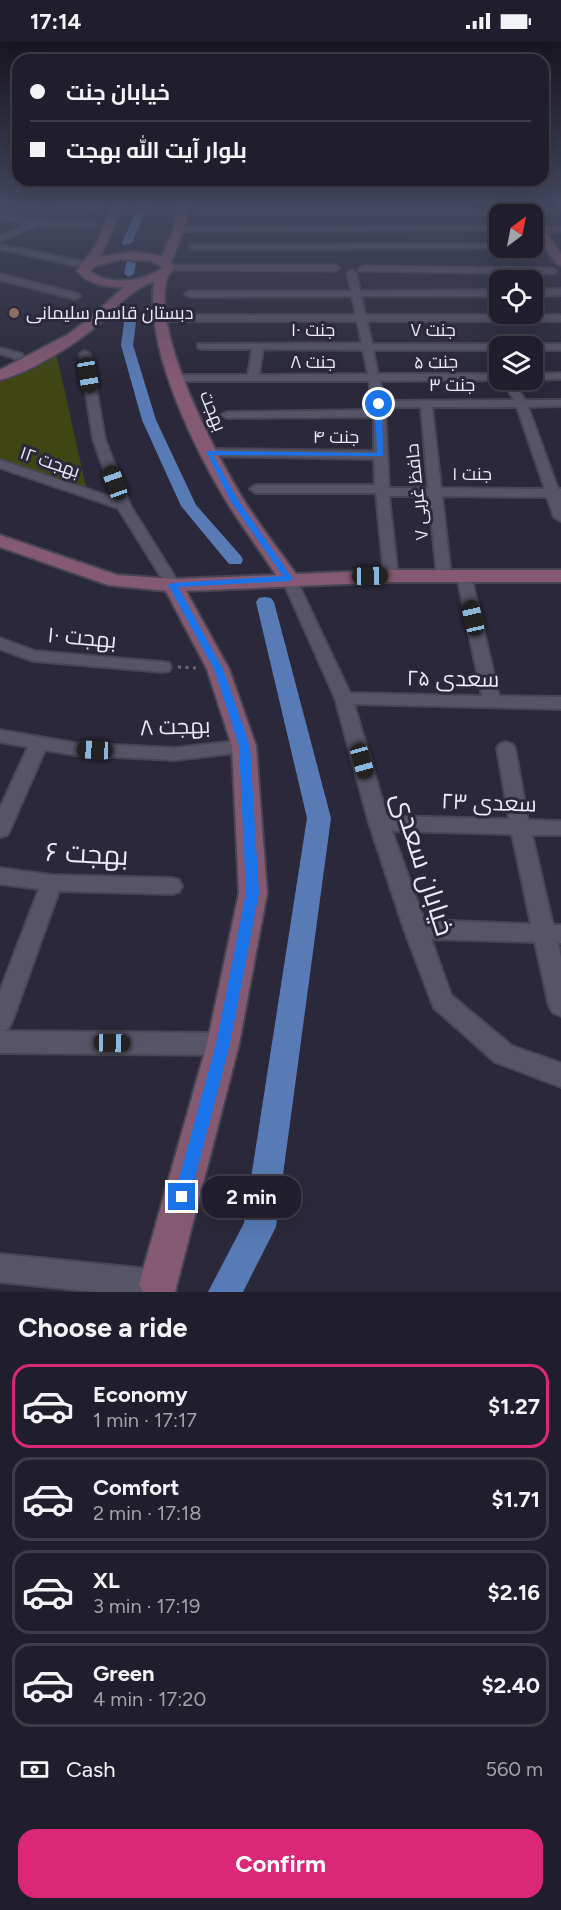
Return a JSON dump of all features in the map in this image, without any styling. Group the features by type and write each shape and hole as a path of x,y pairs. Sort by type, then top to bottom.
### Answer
{"main road":[{"path":"93,262 83,271 102,289 98,295"},
{"path":"152,262 165,269"},
{"path":"0,376 35,360 66,341 93,322 122,293 165,269 167,262"},
{"name":"بهجت","path":"165,269 158,295 159,318 165,345 178,378 209,453 234,500 289,579"},
{"path":"93,279 109,283 140,282"},
{"path":"0,364 45,341 77,318"},
{"path":"0,542 115,581 173,585 391,576 561,576"},
{"path":"159,1284 223,1044 253,893 244,746 218,669 173,585"}],"street":[{"path":"80,262 89,264"},
{"path":"165,269 335,268 342,272 558,267"},
{"path":"358,271 357,293 379,408 382,491 391,576"},
{"path":"1,278 75,296"},
{"path":"543,292 561,292"},
{"path":"159,318 216,307 246,294 489,293"},
{"path":"190,294 216,307 262,319 561,318"},
{"name":"جنت ۱۰","path":"202,346 367,347"},
{"path":"253,378 258,346"},
{"name":"جنت ۷","path":"367,347 489,347"},
{"path":"543,347 561,347"},
{"path":"0,351 18,356"},
{"path":"84,354 99,439 123,505 173,585"},
{"path":"543,377 561,376"},
{"name":"جنت ۵","path":"374,379 489,377"},
{"name":"جنت ۸","path":"178,378 374,379"},
{"path":"513,390 521,403 557,493 561,517"},
{"name":"جنت ۳","path":"227,415 283,414 426,404 561,403"},
{"name":"حافظ غربی ۷","path":"426,404 435,492 454,576 492,701"},
{"name":"جنت ۴","path":"209,453 381,455"},
{"name":"بهجت ۱۲","path":"0,464 123,505"},
{"name":"جنت ۱","path":"256,489 557,493"},
{"name":"خیابان سعدی","path":"289,579 344,698 379,823 442,1001 504,1054 561,1075"},
{"name":"بهجت ۱۰","path":"2,648 33,656 163,667"},
{"name":"سعدی ۲۵","path":"344,698 561,703"},
{"name":"بهجت ۸","path":"0,736 75,749 175,754 244,746"},
{"path":"0,830 39,743"},
{"path":"506,748 520,827 553,933 561,1006"},
{"name":"سعدی ۲۳","path":"379,823 561,828"},
{"name":"بهجت ۶","path":"0,876 52,883 172,886"},
{"path":"0,1022 52,883"},
{"path":"415,929 553,933"},
{"path":"0,1042 223,1044"},
{"path":"0,1268 159,1284"}],"path":[{"path":"163,667 218,669"}],"green space":[{"path":"57,356 86,487 0,459 0,380"}],"waterway":[{"path":"129,274 131,263"},
{"path":"132,308 127,345 149,420 189,506 235,560"},
{"path":"225,1292 260,1227 319,818 265,602"}],"place":[{"name":"دبستان قاسم سلیمانی","path":"14,313"}],"route":[{"path":"182,1197 223,1044 253,893 244,746 218,669 173,585 289,579 234,500 209,453 381,455 379,404"}]}
